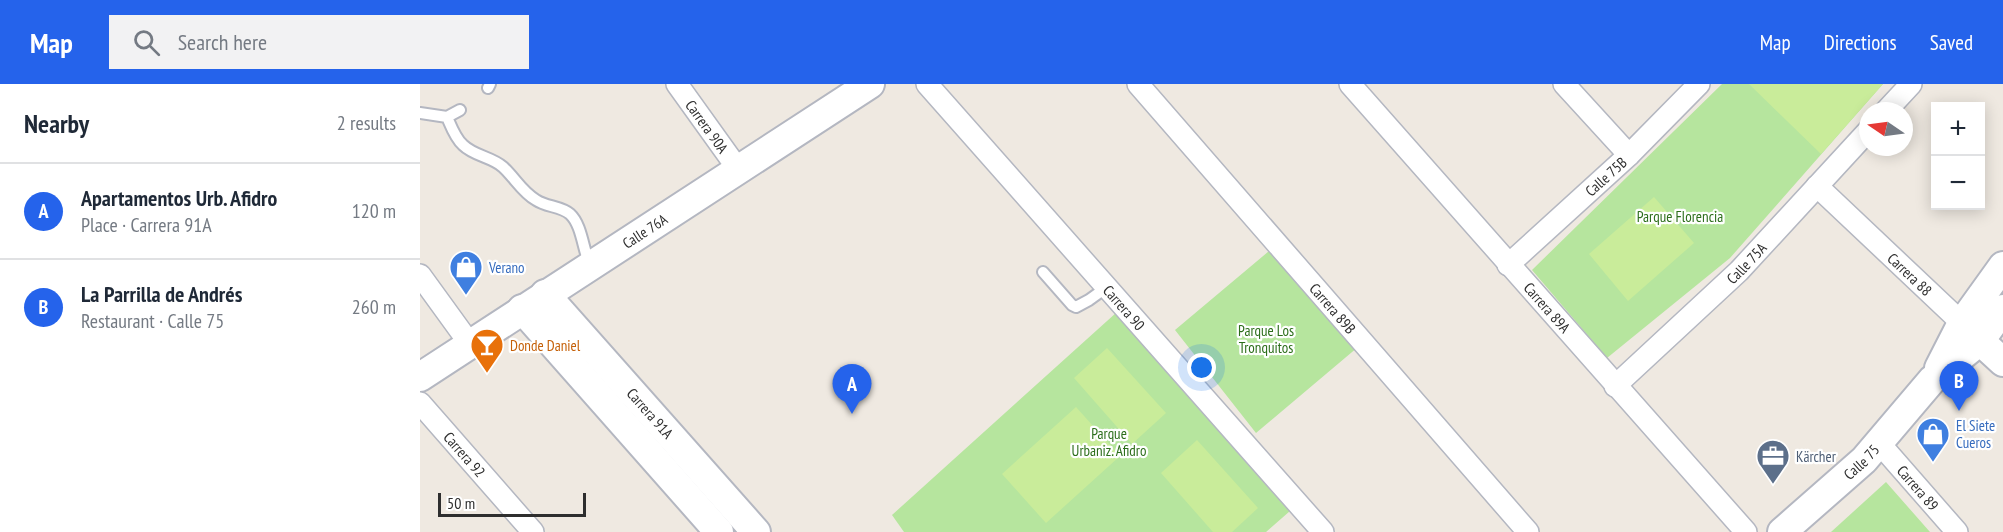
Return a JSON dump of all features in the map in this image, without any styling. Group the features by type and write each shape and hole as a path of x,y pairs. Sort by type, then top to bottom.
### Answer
{"street":[{"name":"Carrera 90A","path":"677,84 738,169"},
{"name":"Calle 76A","path":"420,377 870,84"},
{"name":"Carrera 90","path":"927,84 1323,532"},
{"name":"Carrera 89B","path":"1138,84 1528,532"},
{"name":"Carrera 89A","path":"1350,84 1746,532"},
{"path":"1564,84 1629,155"},
{"name":"Calle 75B","path":"1508,265 1629,155 1699,84"},
{"path":"1894,102 1911,84"},
{"name":"Calle 75A","path":"1616,386 1739,271 1859,141"},
{"name":"Carrera 88","path":"1817,186 2003,362"},
{"name":"Calle 75","path":"1782,532 1880,444 1971,332 2003,266"},
{"path":"420,275 470,344"},
{"name":"Carrera 91A","path":"534,302 719,532"},
{"name":"Carrera 91A","path":"534,302 756,532"},
{"name":"Calle 75","path":"1971,332 2003,309"},
{"name":"Carrera 92","path":"420,403 533,532"},
{"name":"Carrera 89","path":"1880,444 1957,532"}],"lane":[{"path":"420,113 447,117 460,110"},
{"path":"447,117 461,144 502,165 522,189 537,201 570,213 579,226 584,252 590,266"},
{"path":"1043,272 1076,307 1107,287"}],"green space":[{"name":"Parque Florencia","path":"1722,84 1883,84 1867,102 1859,102 1859,111 1730,258 1607,358 1532,270"},
{"path":"1749,84 1883,84 1867,102 1859,102 1859,111 1821,154"},
{"path":"1654,197 1694,243 1628,301 1589,254"},
{"name":"Parque Los Tronquitos","path":"1275,246 1358,347 1256,433 1175,330"},
{"name":"Parque Urbaniz. Afidro","path":"1117,312 1290,511 1266,532 904,532 892,515"},
{"path":"1107,348 1166,413 1132,444 1074,378"},
{"path":"1076,407 1120,456 1046,523 1002,474"},
{"path":"1197,440 1258,508 1232,532 1213,532 1161,473"},
{"path":"1886,482 1930,532 1831,532"}],"place":[{"name":"Verano","path":"466,296"},
{"name":"Donde Daniel","path":"487,374"},
{"name":"La Parrilla de Andrés","path":"1959,411"},
{"name":"Apartamentos Urb. Afidro","path":"852,414"},
{"name":"El Siete Cueros","path":"1933,463"},
{"name":"Kärcher","path":"1773,485"}]}
